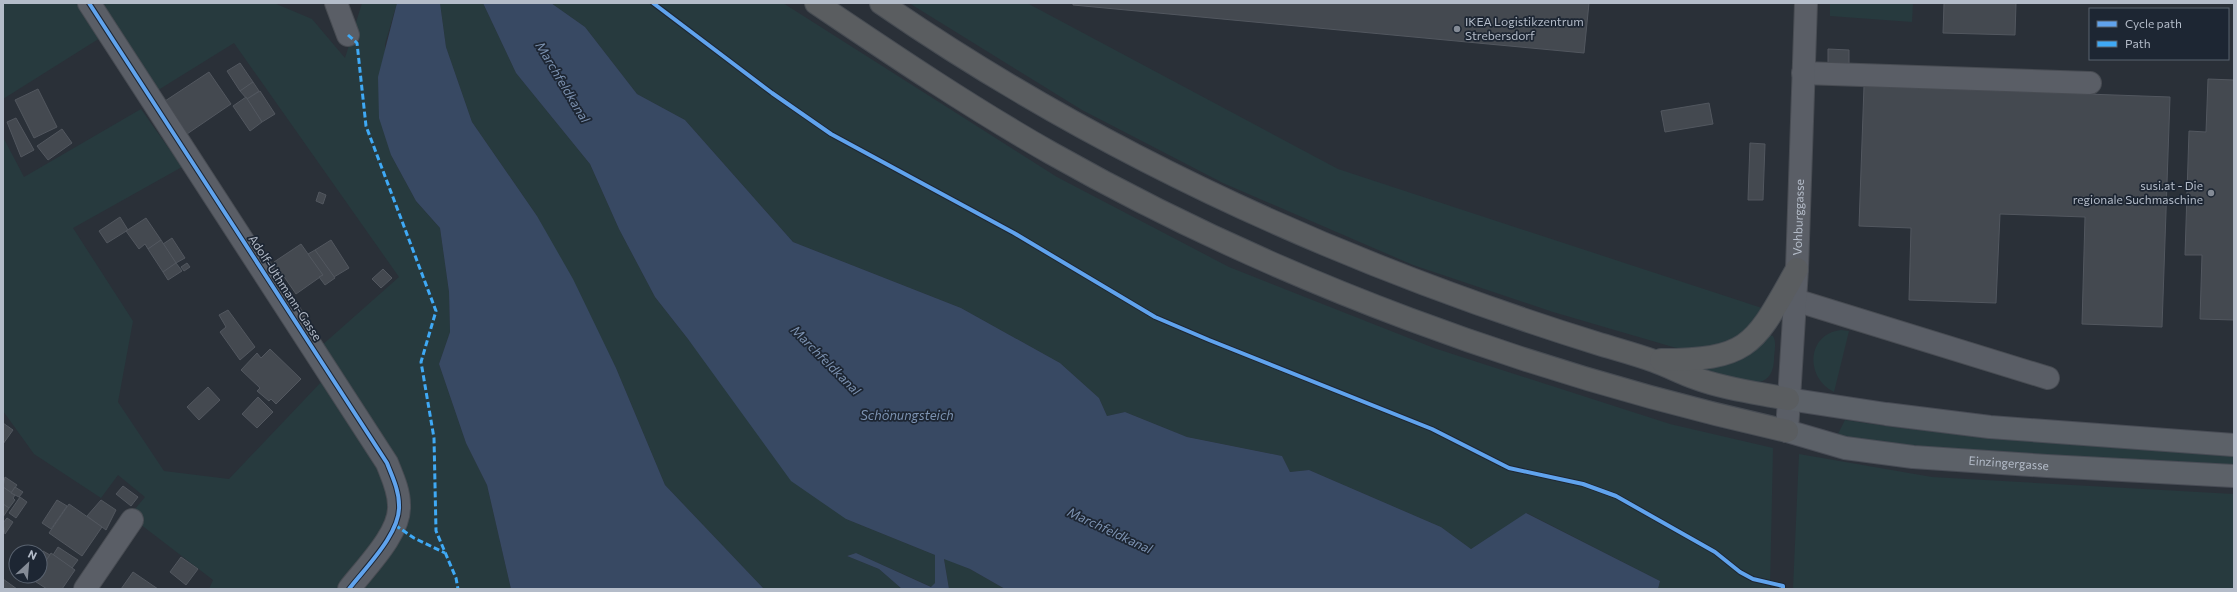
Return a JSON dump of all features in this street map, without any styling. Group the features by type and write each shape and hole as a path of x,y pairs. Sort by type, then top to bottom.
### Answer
{"highway":[{"path":"816,3 916,71 1053,154 1194,228 1298,275 1444,331 1567,372 1644,396 1718,416 1787,431"},
{"path":"881,3 966,59 1059,115 1239,207 1355,258 1515,317 1652,360 1697,379 1788,399"},
{"path":"1652,360 1709,358 1740,349 1762,329 1797,269"}],"main road":[{"path":"1788,399 1886,414 1990,427 2234,445"},
{"name":"Einzingergasse","path":"1787,431 1845,448 1913,456 2047,466 2234,476"}],"street":[{"name":"Adolf-Uthmann-Gasse","path":"88,3 386,463 395,483 400,505 395,525 387,539 349,589"},
{"path":"336,3 348,35"},
{"name":"Vohburggasse","path":"1787,431 1797,269 1806,3"},
{"path":"1803,73 2090,83"},
{"path":"1795,300 2048,378"},
{"path":"85,589 132,520"}],"green space":[{"path":"3,3 77,3 100,38 3,99"},
{"path":"96,3 274,3 312,19 345,58 362,3 397,3 385,44 391,155 416,201 440,228 449,292 450,332 439,364 466,443 487,485 511,589 209,589 213,580 140,524 131,514 145,497 118,475 101,498 34,454 3,411 3,137 24,177 141,109 182,167 73,228 133,321 118,402 164,471 229,479 323,380 320,347 399,277 234,43 155,92"},
{"path":"440,3 483,3 516,73 590,164 619,229 655,297 688,339 846,519 935,555 935,583 932,587 856,553 847,556 879,569 902,589 764,589 665,485 616,368 537,216 472,122 446,47"},
{"path":"551,3 783,3 1057,177 1229,267 1434,348 1670,424 1773,448 1770,589 1658,589 1660,581 1527,513 1471,549 1441,527 1309,470 1290,472 1282,456 1187,437 1125,412 1107,416 1099,398 1060,363 961,308 793,242 685,120 637,94 585,27"},
{"path":"909,3 1027,3 1338,169 1765,309 1755,327 1726,349 1690,352 1553,312 1413,265 1223,183 1082,110"},
{"path":"1830,3 1913,3 1912,22 1830,16"},
{"path":"1841,330 1849,331 1834,392 1818,377 1814,367 1814,357 1816,348 1821,339 1829,333"},
{"path":"1769,335 1773,336 1774,338 1775,351 1771,372 1765,379 1757,383 1747,383 1704,370"},
{"path":"1845,420 1942,433 2088,445 2234,453 2234,470 1960,454 1836,438"},
{"path":"1799,454 1932,477 2234,494 2234,589 1793,589"},
{"path":"944,558 970,569 1005,589 949,589"}],"water":[{"path":"397,3 440,3 446,47 472,122 537,216 573,279 616,368 665,485 764,589 511,589 487,485 466,443 439,364 450,332 449,292 440,228 416,201 391,155 379,118 378,77"},
{"name":"Schönungsteich","path":"483,3 551,3 585,27 637,94 685,120 793,242 961,308 1060,363 1099,398 1107,416 1125,412 1187,437 1282,456 1290,472 1309,470 1441,527 1471,549 1526,513 1660,581 1658,589 1005,589 970,569 944,559 949,589 902,589 879,569 847,556 856,553 931,587 935,583 935,555 846,519 791,481 688,339 655,297 619,229 590,164 516,73"}],"building":[{"name":"IKEA Logistikzentrum Strebersdorf","path":"1073,3 1589,3 1584,53 1073,5"},
{"path":"1944,3 2016,3 2015,35 1943,33"},
{"path":"1828,49 1849,50 1849,66 1828,66"},
{"path":"240,63 253,82 240,91 227,71"},
{"path":"209,72 231,104 187,134 165,101"},
{"name":"susi.at - Die regionale Suchmaschine","path":"2208,79 2234,80 2234,320 2200,319 2202,255 2185,255 2189,131 2206,132"},
{"path":"253,82 259,91 247,99 240,91"},
{"path":"1864,86 2170,97 2162,327 2082,324 2085,217 2000,214 1996,303 1909,300 1911,228 1859,226"},
{"path":"38,89 57,127 34,138 15,100"},
{"path":"260,91 275,114 262,122 247,99"},
{"path":"246,97 262,122 250,131 233,106"},
{"path":"1709,103 1713,124 1665,132 1661,111"},
{"path":"16,118 34,150 21,157 7,122"},
{"path":"62,129 72,143 48,160 37,146"},
{"path":"1750,143 1765,144 1763,200 1748,200"},
{"path":"319,192 326,195 323,204 316,201"},
{"path":"120,217 128,230 107,243 99,231"},
{"path":"146,218 161,240 148,249 145,244 139,249 126,231"},
{"path":"172,238 185,258 176,263 163,244"},
{"path":"161,240 176,263 163,272 148,249"},
{"path":"331,240 349,268 334,277 315,250"},
{"path":"301,244 323,275 296,294 274,262"},
{"path":"315,250 335,278 325,285 319,277 323,275 308,254"},
{"path":"176,263 182,271 168,280 163,272"},
{"path":"187,263 190,267 184,271 181,267"},
{"path":"383,269 392,278 381,288 372,279"},
{"path":"228,310 255,347 240,360 220,332 226,327 219,315"},
{"path":"270,349 301,379 276,404 271,399 269,401 257,391 260,388 241,370 257,353 261,358"},
{"path":"208,387 220,400 199,420 187,407"},
{"path":"258,397 273,412 257,428 242,414"},
{"path":"3,423 13,430 3,444"},
{"path":"5,477 17,485 11,493 3,487"},
{"path":"123,486 138,497 131,506 116,494"},
{"path":"3,487 15,495 13,498 15,500 9,508 3,504"},
{"path":"15,487 23,492 19,497 11,493"},
{"path":"20,497 27,502 16,518 9,513"},
{"path":"57,500 67,506 51,529 42,523"},
{"path":"101,500 116,510 106,530 87,516"},
{"path":"3,504 9,508 3,517"},
{"path":"69,504 102,527 82,556 49,533"},
{"path":"7,518 13,522 5,534 3,523"},
{"path":"58,547 78,560 72,568 53,555"},
{"path":"51,553 75,570 62,589 47,589 39,584 48,584 48,558"},
{"path":"181,557 198,569 186,585 170,572"},
{"path":"133,572 158,589 121,589"},
{"path":"3,579 17,589 3,589"}],"marked path":[{"path":"348,35 357,43 366,126 436,311 421,362 434,438 436,531 456,578 458,589"},
{"path":"395,525 414,538 445,553"}],"cycle path":[{"path":"89,3 387,463 398,494 398,516 394,527 381,550 349,589"},
{"path":"653,3 772,93 831,134 1014,233 1155,317 1432,429 1509,468 1583,484 1616,496 1715,552 1740,572 1753,579 1783,586 1783,589"}],"place":[{"name":"IKEA Logistikzentrum Strebersdorf","path":"1457,29"},
{"name":"susi.at - Die regionale Suchmaschine","path":"2211,193"}],"water label":[{"name":"Marchfeldkanal","path":"563,82"},
{"name":"Marchfeldkanal","path":"826,360"},
{"name":"Marchfeldkanal","path":"1110,530"}]}
